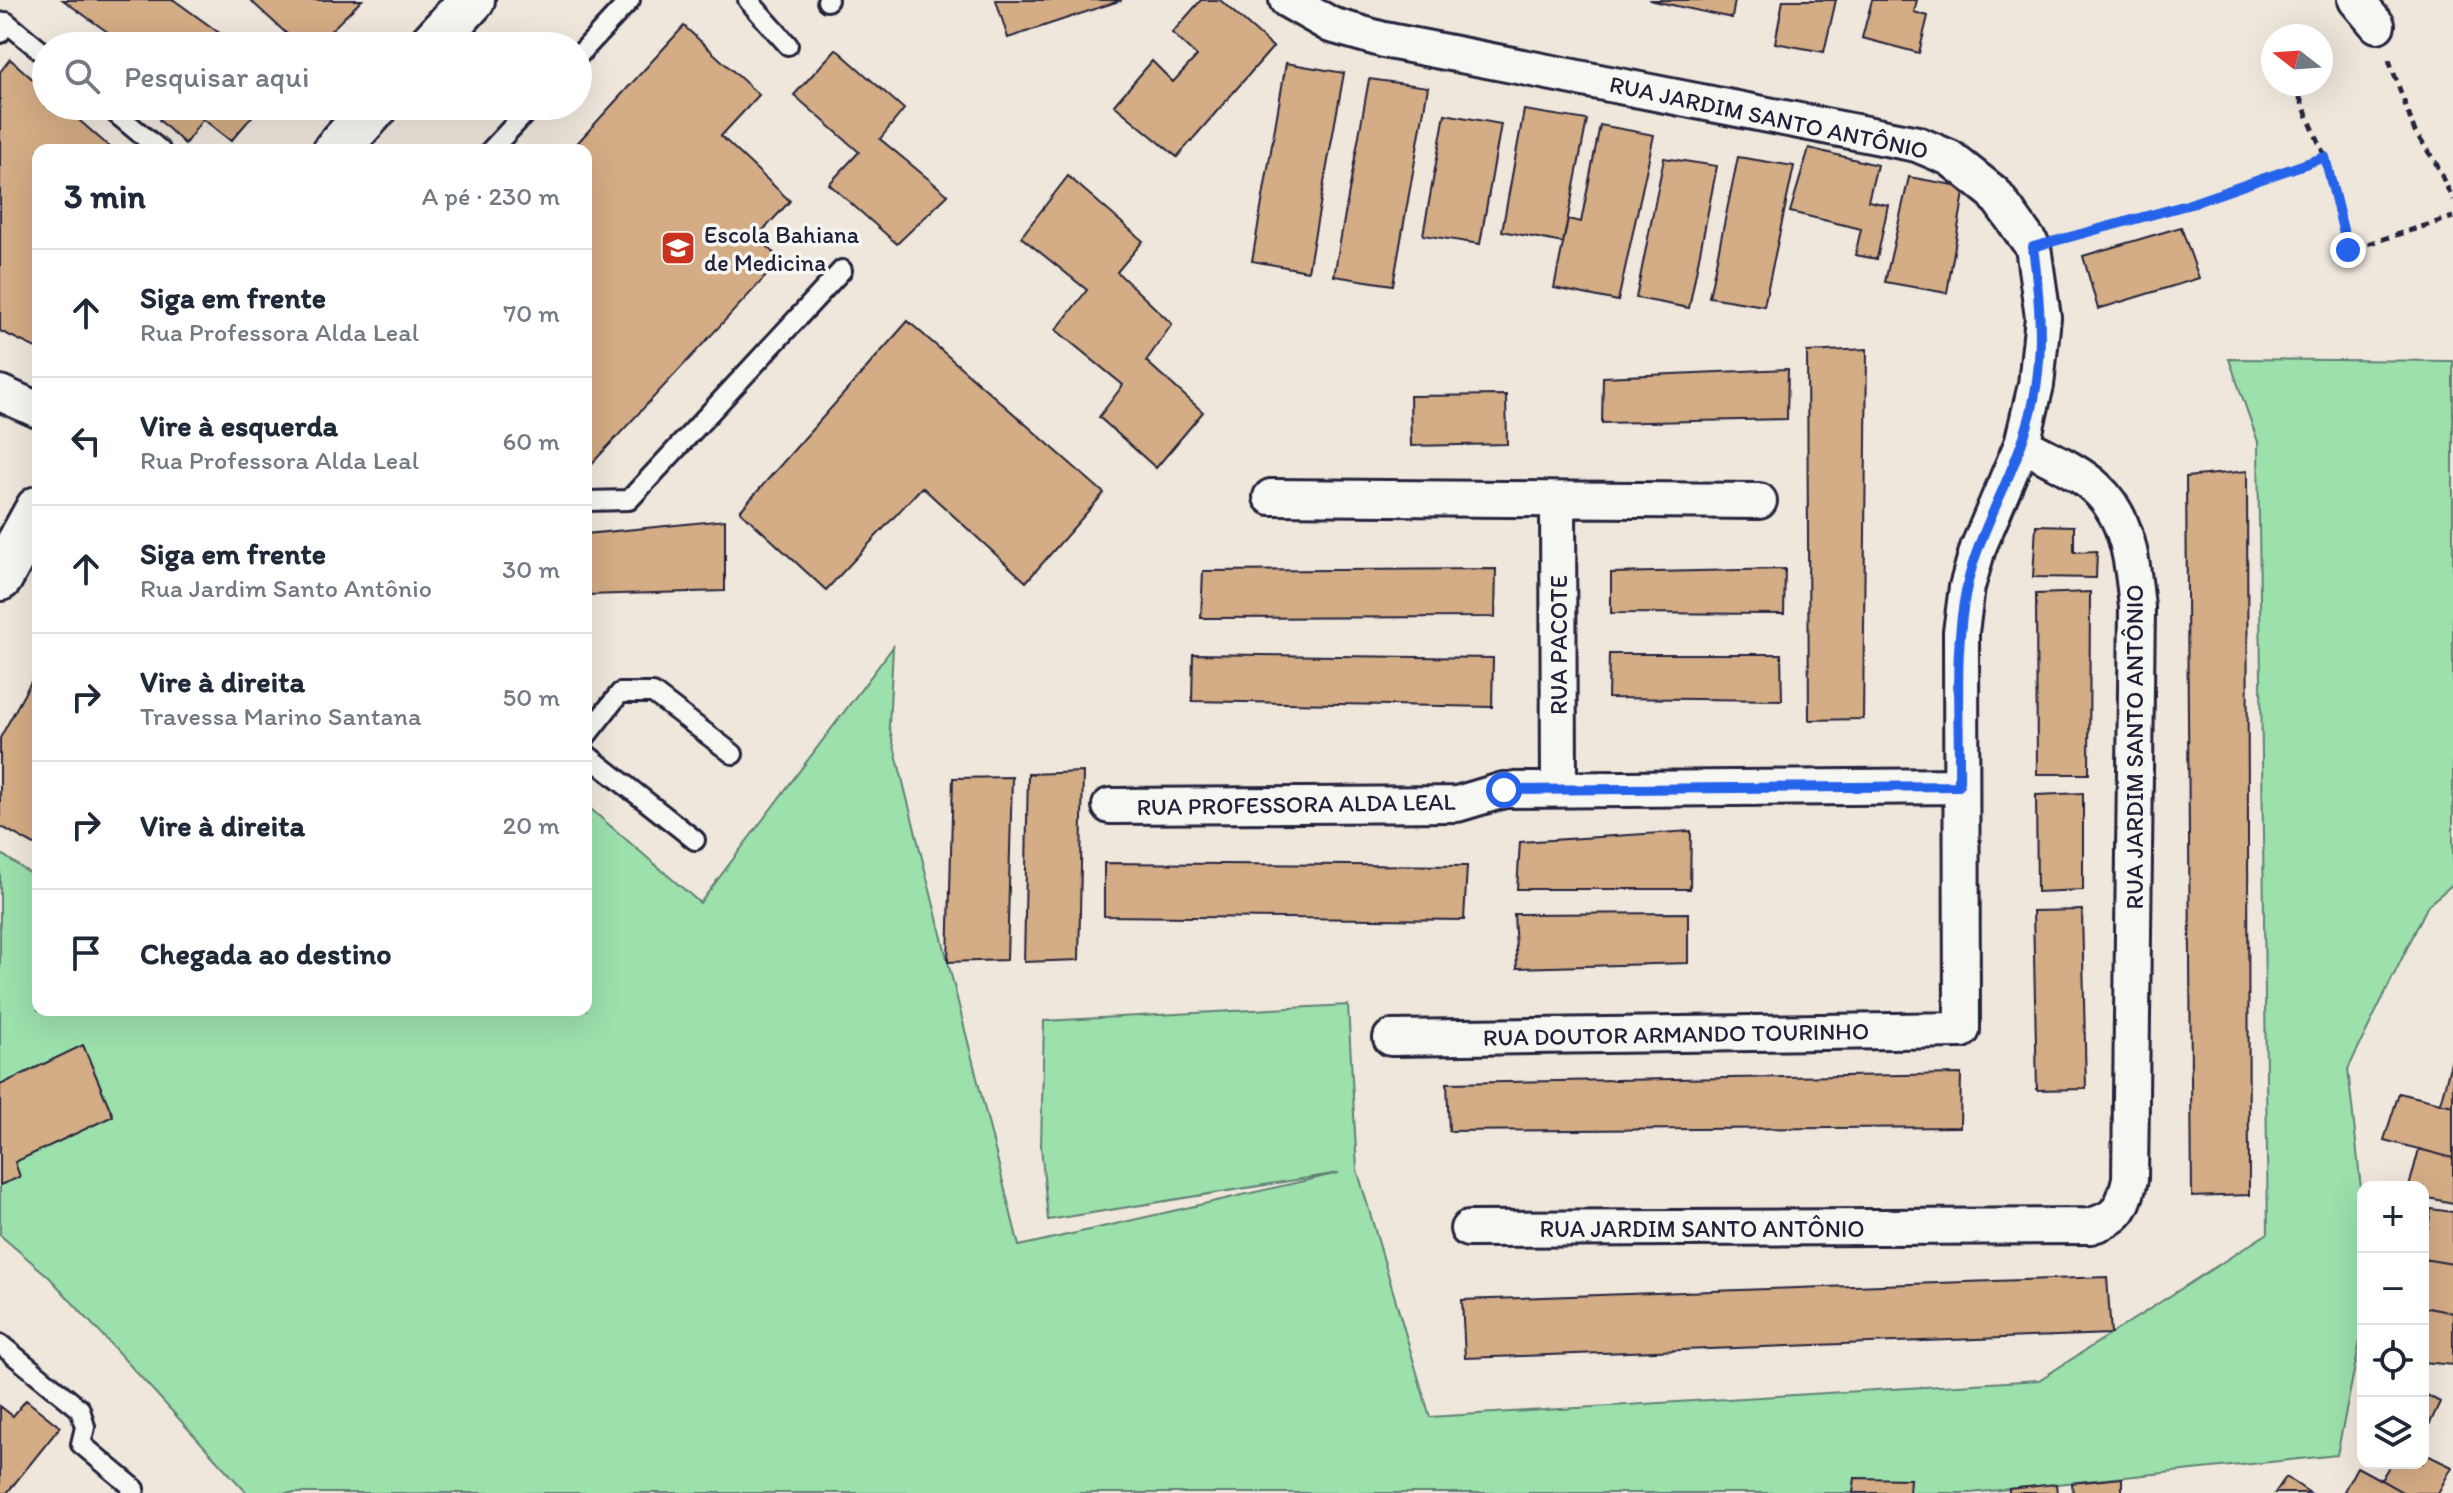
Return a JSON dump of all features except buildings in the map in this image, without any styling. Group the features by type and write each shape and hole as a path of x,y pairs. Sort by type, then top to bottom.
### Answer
{"main road":[{"path":"443,32 472,0"},
{"path":"341,144 363,120"},
{"path":"0,578 32,520"}],"street":[{"name":"RUA JARDIM SANTO ANTÔNIO","path":"1287,0 1331,25 1384,40 1917,144 1950,158 1994,193 2033,247 2043,317 2036,385 2022,444 2096,487 2117,516 2132,556 2137,608 2130,1179 2125,1202 2111,1220 2090,1226 1468,1229"},
{"path":"0,393 32,407"},
{"path":"1959,786 1961,632 1967,587 1992,509 2022,444"},
{"path":"1271,497 1759,501"},
{"name":"RUA PACOTE","path":"1558,501 1559,789"},
{"name":"RUA PROFESSORA ALDA LEAL","path":"1110,806 1457,804 1504,790 1959,786"},
{"name":"RUA DOUTOR ARMANDO TOURINHO","path":"1391,1038 1962,1030 1959,786"}],"lane":[{"path":"592,41 630,0"},
{"path":"748,0 788,45"},
{"path":"0,33 6,22 32,43"},
{"path":"124,120 153,144"},
{"path":"497,144 519,120"},
{"path":"592,501 629,500 842,270"},
{"path":"592,728 620,693 653,693 733,754"},
{"path":"592,759 695,840"},
{"path":"0,1344 80,1409 85,1427 81,1444 135,1492"}],"path":[{"path":"2372,8 2415,132 2436,163 2453,200"},
{"path":"2299,96 2325,157 2348,250 2453,217"},
{"path":"2033,247 2187,205 2325,157"}],"green space":[{"path":"2229,359 2453,361 2453,884 2428,905 2348,1069 2360,1181 2357,1181 2357,1357 2337,1455 1971,1493 247,1493 49,1277 0,1235 0,853 32,875 32,1016 592,1016 592,810 700,903 893,647 889,726 1019,1246 1339,1173 1048,1220 1041,1146 1044,1021 1348,1005 1357,1169 1430,1417 2039,1380 2268,1233 2258,442"}],"place":[{"name":"Escola Bahiana de Medicina","path":"678,248"}],"route":[{"path":"1504,790 1959,786 1961,632 1967,587 1992,509 2022,444 2036,385 2043,317 2033,247 2187,205 2325,157 2348,250"}]}
